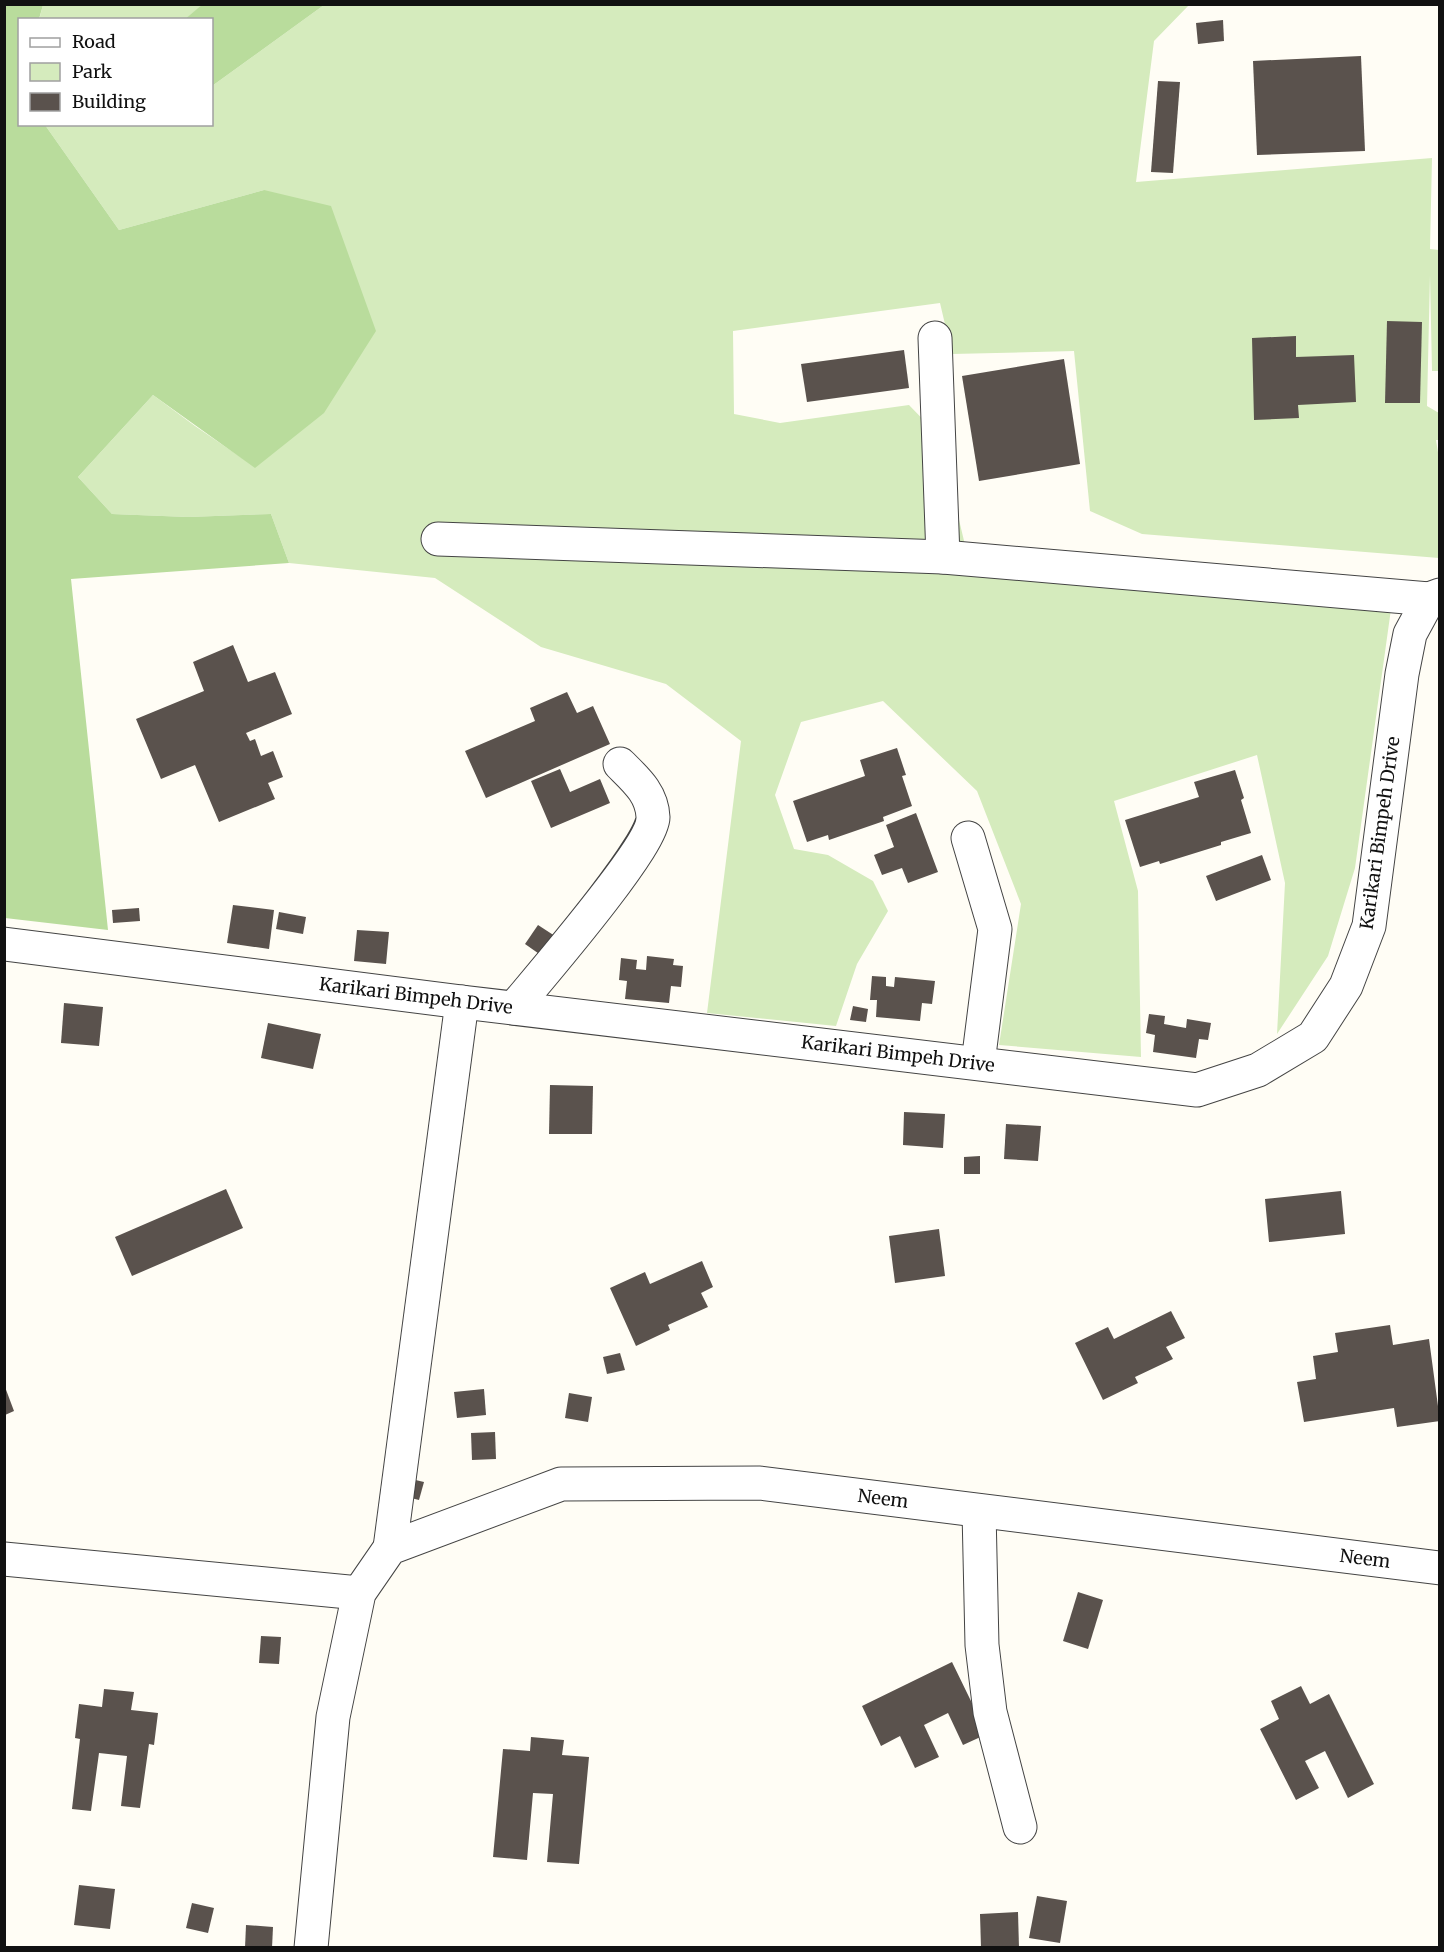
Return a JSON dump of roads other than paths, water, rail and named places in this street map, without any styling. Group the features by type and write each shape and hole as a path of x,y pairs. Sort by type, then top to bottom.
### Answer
{"street":[{"path":"935,338 944,557"},
{"path":"438,539 944,557 1434,597"},
{"name":"Karikari Bimpeh Drive","path":"4,944 462,1002 1197,1090 1258,1070 1313,1037 1346,986 1369,926 1402,674 1410,634 1434,597"},
{"path":"514,1008 596,907 644,841 653,818 646,791 620,764"},
{"path":"968,838 995,929 978,1064"},
{"path":"311,1947 333,1717 359,1593 390,1548 462,1002"},
{"name":"Neem","path":"390,1548 561,1484 760,1484 1440,1568"},
{"path":"979,1511 983,1656 990,1712 1020,1827"},
{"path":"4,1559 359,1593"}]}
